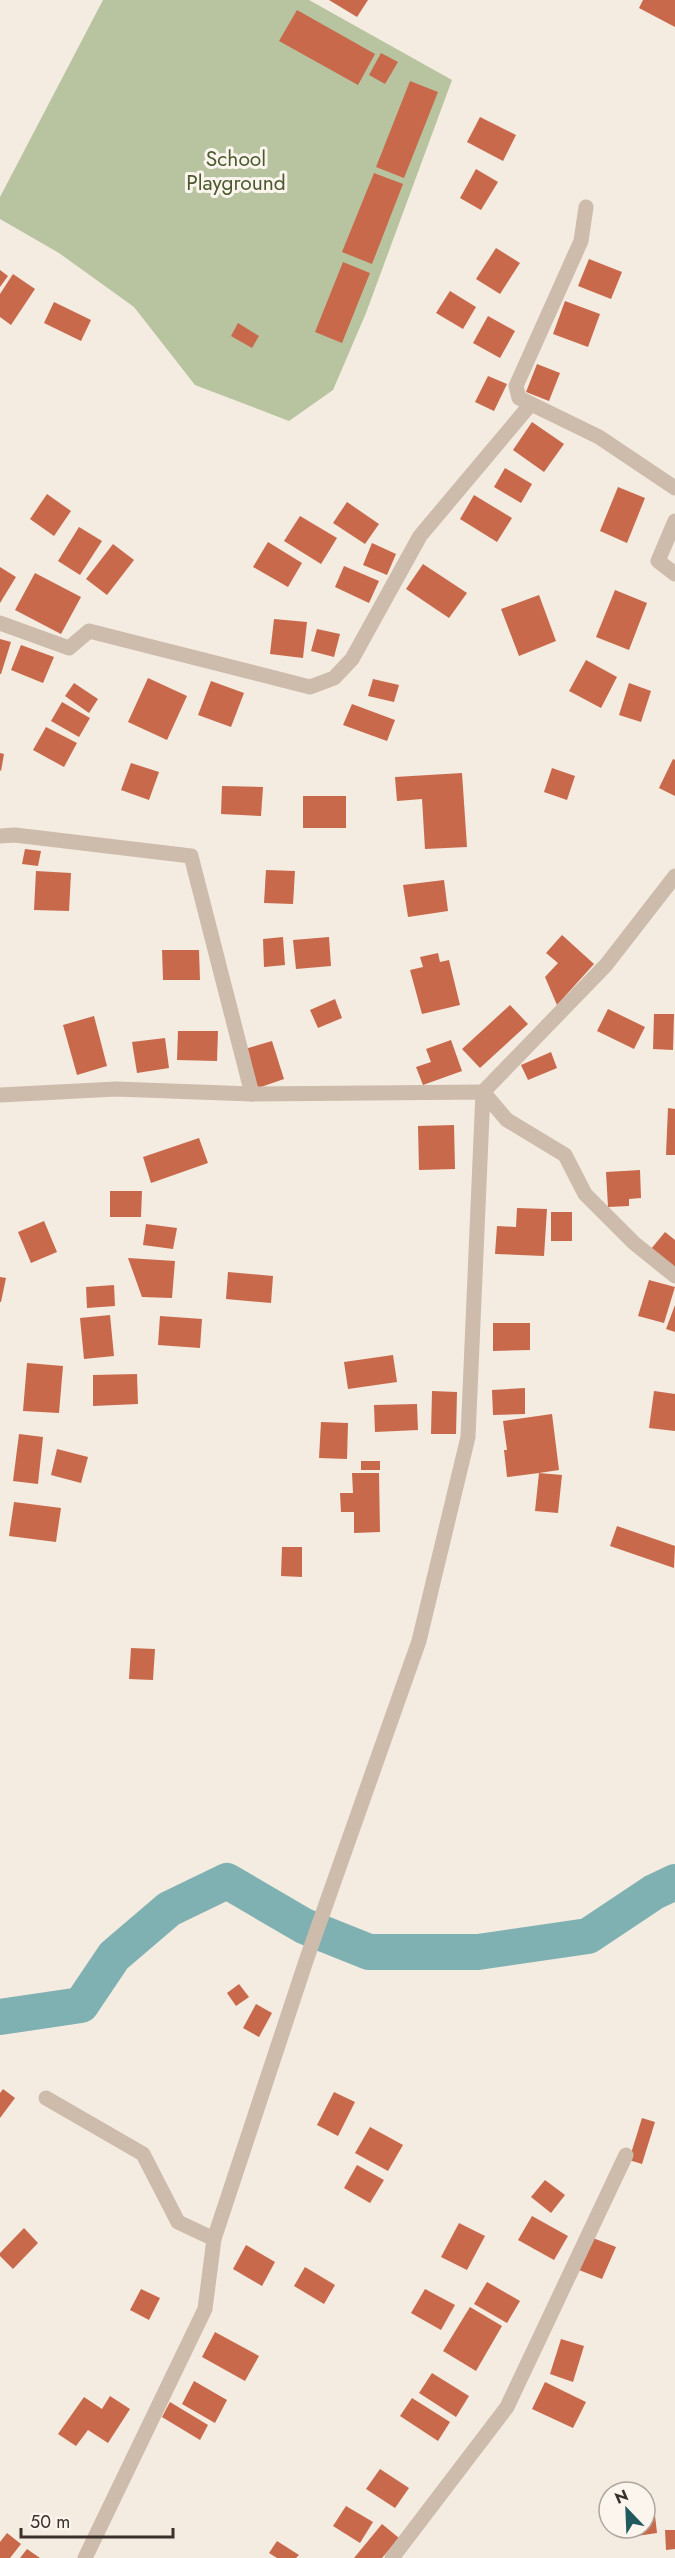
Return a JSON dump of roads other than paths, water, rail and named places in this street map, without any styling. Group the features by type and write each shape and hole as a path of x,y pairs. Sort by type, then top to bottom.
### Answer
{"street":[{"path":"586,207 581,241 516,386 519,398 599,437 675,488"},
{"path":"0,622 69,648 89,631 310,687 334,678 352,659 420,536 530,405"},
{"path":"675,521 658,561 675,574"},
{"path":"0,836 15,834 191,856 252,1094"},
{"path":"85,2558 205,2309 214,2239 307,1958 418,1641 468,1437 483,1092 606,965 675,876"},
{"path":"0,1095 116,1089 252,1094 483,1092 507,1120 565,1155 585,1194 634,1243 675,1276"},
{"path":"46,2098 143,2154 178,2222 214,2239"},
{"path":"392,2558 507,2406 626,2156"}],"waterway":[{"path":"0,2017 81,2005 114,1956 169,1909 227,1881 304,1926 369,1952 478,1952 588,1936 654,1892 675,1882"}],"park label":[{"name":"School Playground","path":"236,171"}]}
